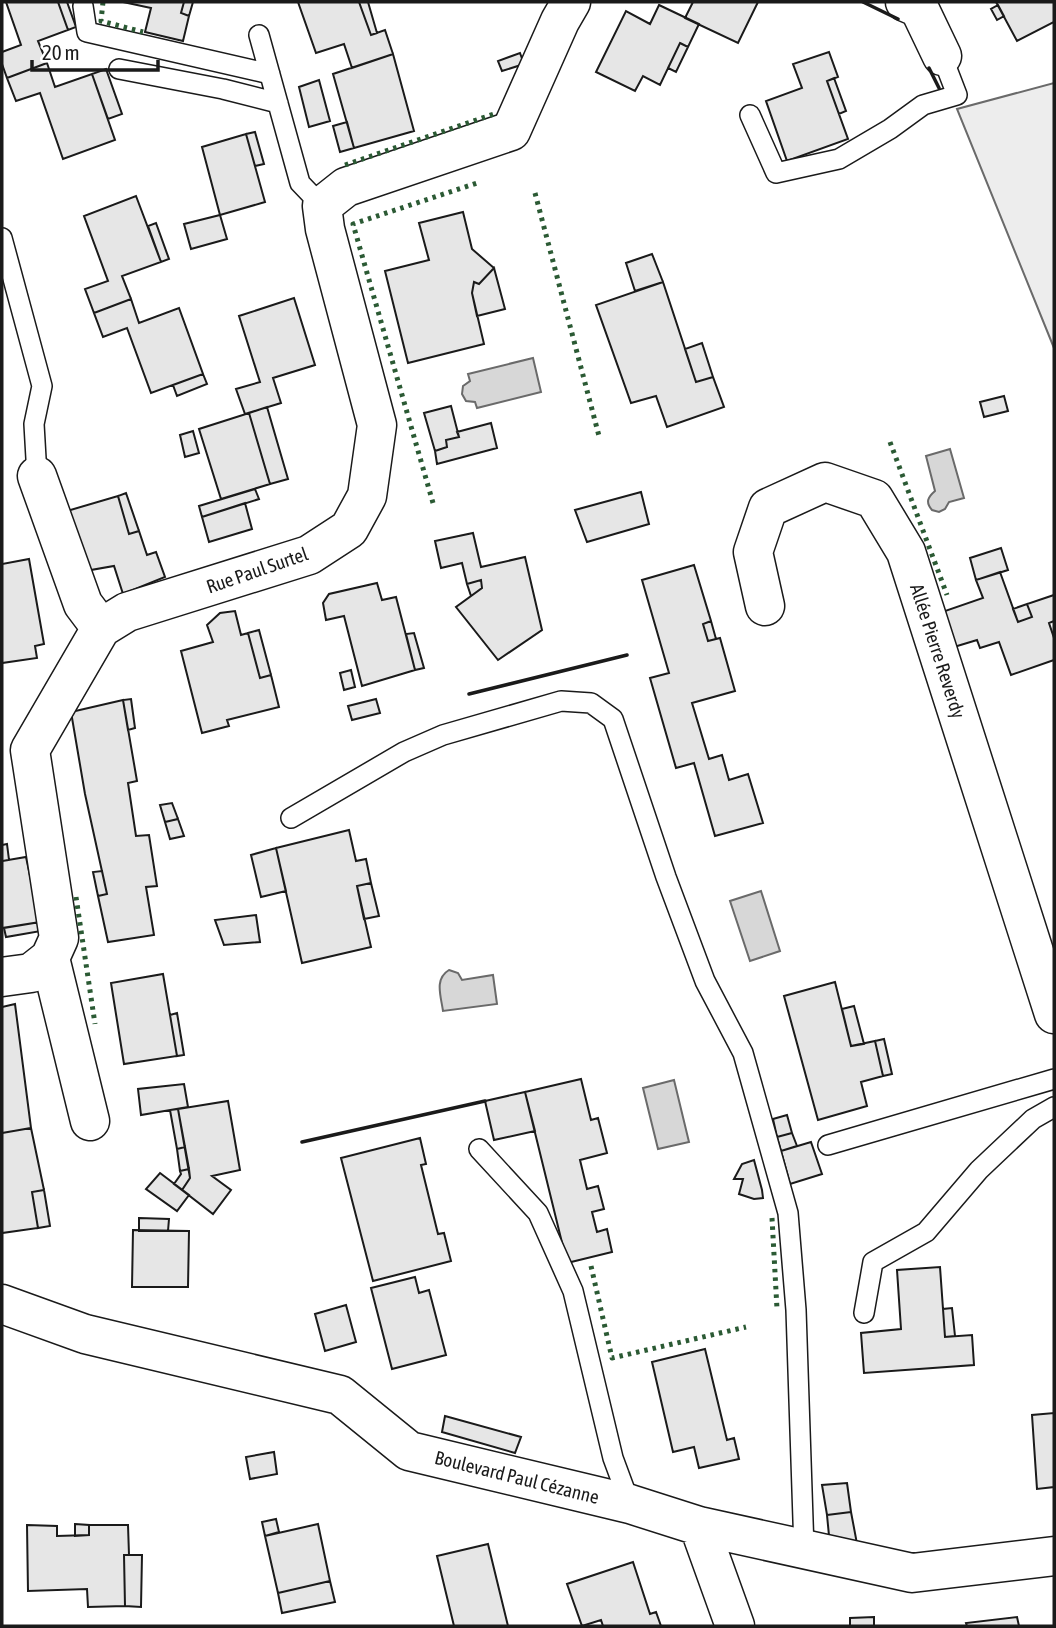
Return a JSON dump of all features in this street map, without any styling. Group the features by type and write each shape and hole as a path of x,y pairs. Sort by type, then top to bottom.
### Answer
{"street":[{"path":"322,206 346,187 511,131 571,2"},
{"path":"905,2 919,8 942,56"},
{"name":"Rue Paul Surtel","path":"50,958 59,939 30,750 101,628 127,612 309,555 349,529 367,496 377,425 325,229 322,206"},
{"path":"37,476 83,604 101,628"},
{"name":"Allée Pierre Reverdy","path":"765,606 753,552 768,508 825,482 874,499 906,552 1054,1014"},
{"path":"2,977 31,973 50,958 90,1121"},
{"name":"Boulevard Paul Cézanne","path":"2,1304 85,1334 340,1395 409,1451 630,1504 699,1526 912,1573 1054,1556"},
{"path":"699,1526 736,1626"}],"lane":[{"path":"83,6 87,32 271,74"},
{"path":"259,35 300,183 322,206"},
{"path":"750,116 776,173 839,159 923,106 957,95 942,56"},
{"path":"119,69 223,89 278,103"},
{"path":"2,238 42,386 34,424 37,476"},
{"path":"291,818 404,752 443,735 561,701 592,703 613,719 666,877 705,981 743,1053 788,1213 796,1310 804,1550"},
{"path":"828,1144 1054,1079"},
{"path":"864,1313 873,1262 926,1232 979,1170 1033,1119 1054,1107"},
{"path":"479,1149 537,1213 573,1291 614,1458 630,1504"}],"shaded area":[{"path":"1054,83 1054,348 957,109"},
{"path":"533,358 541,392 477,408 475,402 466,401 462,394 463,386 470,381 468,374"},
{"path":"950,449 964,498 949,502 945,509 939,512 932,510 928,502 935,491 926,456"},
{"path":"761,891 780,951 750,961 730,901"},
{"path":"449,970 458,973 462,980 493,975 497,1004 443,1011 440,983"},
{"path":"674,1080 689,1142 658,1149 643,1088"}],"building":[{"path":"6,2 58,2 68,30 38,41 47,63 7,78 2,64 2,52 21,45"},
{"path":"58,2 67,2 76,27 68,30"},
{"path":"123,2 184,2 181,13 189,16 183,41 145,32 151,8"},
{"path":"184,2 193,2 189,16 181,13"},
{"path":"298,2 359,2 371,35 385,30 393,54 352,68 344,44 316,53"},
{"path":"359,2 368,2 377,33 371,35"},
{"path":"693,2 758,2 738,43 685,18"},
{"path":"996,2 1054,2 1054,22 1017,41"},
{"path":"659,5 699,24 688,47 680,43 660,85 643,76 635,91 596,72 626,11 650,24"},
{"path":"998,5 1004,16 997,20 991,9"},
{"path":"680,43 688,47 676,72 668,68"},
{"path":"829,52 838,77 827,81 848,139 787,161 766,101 802,88 793,64"},
{"path":"520,53 524,64 502,71 498,61"},
{"path":"393,54 414,131 354,148 333,74"},
{"path":"47,63 55,87 92,74 115,140 63,159 40,93 16,101 7,78"},
{"path":"106,69 122,114 108,119 92,74"},
{"path":"834,78 846,111 839,114 827,81"},
{"path":"319,80 330,121 309,127 299,87"},
{"path":"347,122 354,148 340,152 333,126"},
{"path":"255,132 264,164 255,166 246,134"},
{"path":"246,134 265,202 220,215 202,147"},
{"path":"136,196 161,262 122,276 131,299 94,313 85,289 108,281 84,216"},
{"path":"463,212 472,249 494,268 479,284 474,282 472,293 484,344 408,363 385,271 429,260 419,223"},
{"path":"220,215 227,239 191,249 184,224"},
{"path":"156,223 169,259 161,262 148,226"},
{"path":"652,254 663,282 635,291 626,263"},
{"path":"494,268 505,309 477,316 472,293 474,282 479,284"},
{"path":"663,282 696,382 713,377 724,407 667,427 656,396 631,403 596,305"},
{"path":"294,298 315,365 273,378 281,403 245,414 236,389 260,382 239,316"},
{"path":"131,299 139,323 179,308 203,374 151,393 127,328 103,337 94,313"},
{"path":"702,343 713,377 696,382 685,349"},
{"path":"203,374 207,384 177,396 173,385"},
{"path":"1004,396 1008,411 984,417 980,402"},
{"path":"451,406 459,437 446,440 447,447 435,451 424,413"},
{"path":"267,407 288,479 270,484 249,413"},
{"path":"249,413 270,484 221,499 199,429"},
{"path":"491,423 497,448 437,464 435,451 447,447 446,440 459,437 457,432"},
{"path":"193,431 199,453 185,457 180,435"},
{"path":"255,489 259,499 202,517 199,506"},
{"path":"641,492 649,524 587,542 575,510"},
{"path":"126,493 139,531 129,534 118,496"},
{"path":"118,496 129,534 139,531 147,555 156,552 165,577 123,594 114,566 85,571 67,511"},
{"path":"245,503 252,529 209,542 202,517"},
{"path":"473,533 481,567 525,557 542,630 498,660 456,607 482,588 481,580 467,584 462,563 441,568 435,541"},
{"path":"1001,548 1008,570 976,580 970,558"},
{"path":"29,559 44,644 35,646 37,658 2,663 2,564"},
{"path":"694,565 711,621 703,624 708,641 720,638 735,691 692,703 709,759 722,755 729,780 748,774 763,823 715,836 694,763 676,768 650,678 669,673 642,580"},
{"path":"1000,572 1018,622 1032,617 1027,604 1054,595 1054,621 1049,623 1054,638 1054,660 1011,675 999,642 980,648 977,640 954,647 942,612 983,598 976,580"},
{"path":"481,580 482,588 471,596 467,584"},
{"path":"377,583 382,600 396,597 415,670 362,686 344,616 326,620 323,603 329,594"},
{"path":"1027,604 1032,617 1018,622 1013,609"},
{"path":"235,611 241,635 248,633 260,678 271,675 279,707 227,720 229,726 202,733 181,651 213,642 207,625 220,613"},
{"path":"711,621 716,639 708,641 703,624"},
{"path":"259,630 271,675 260,678 248,633"},
{"path":"414,633 424,668 415,670 406,634"},
{"path":"351,670 355,687 344,690 340,673"},
{"path":"131,699 135,728 128,730 123,700"},
{"path":"376,699 380,713 352,720 348,706"},
{"path":"123,700 137,781 128,783 136,836 149,835 157,886 146,887 154,935 108,942 98,896 107,894 85,794 71,712"},
{"path":"172,803 178,819 165,822 160,805"},
{"path":"178,819 184,836 170,839 165,822"},
{"path":"349,830 356,861 366,859 371,883 357,886 371,947 302,963 276,848"},
{"path":"7,844 9,860 2,861 2,845"},
{"path":"276,848 286,891 261,897 251,855"},
{"path":"26,857 40,922 2,928 2,861"},
{"path":"102,871 107,894 98,896 93,872"},
{"path":"371,883 379,916 364,919 357,886"},
{"path":"256,915 260,942 224,945 215,920"},
{"path":"40,922 41,931 6,937 4,928"},
{"path":"163,974 177,1056 124,1064 111,983"},
{"path":"835,982 851,1046 875,1041 883,1076 861,1082 867,1106 818,1120 784,996"},
{"path":"15,1004 31,1128 2,1133 2,1007"},
{"path":"854,1006 864,1044 851,1046 842,1009"},
{"path":"177,1013 184,1055 177,1056 170,1015"},
{"path":"884,1039 892,1074 883,1076 875,1041"},
{"path":"581,1079 591,1120 598,1118 607,1153 580,1160 587,1189 598,1186 604,1209 592,1212 597,1232 607,1229 612,1252 567,1263 525,1092"},
{"path":"184,1084 188,1107 141,1115 138,1089"},
{"path":"525,1092 535,1131 494,1140 485,1101"},
{"path":"228,1101 240,1170 212,1176 231,1190 213,1214 182,1190 190,1178 178,1109"},
{"path":"178,1109 185,1147 177,1149 170,1110"},
{"path":"787,1115 792,1133 777,1137 773,1119"},
{"path":"31,1128 44,1190 32,1192 38,1228 2,1233 2,1133"},
{"path":"792,1133 797,1146 781,1151 777,1137"},
{"path":"420,1138 426,1164 421,1165 438,1234 444,1233 451,1261 373,1281 341,1158"},
{"path":"811,1142 822,1174 790,1184 781,1151"},
{"path":"185,1147 189,1169 180,1171 177,1149"},
{"path":"754,1160 763,1198 754,1199 739,1194 743,1179 734,1179 742,1164"},
{"path":"189,1169 190,1178 182,1190 174,1184 181,1174 180,1171"},
{"path":"160,1173 189,1195 177,1211 146,1189"},
{"path":"44,1190 50,1226 38,1228 32,1192"},
{"path":"139,1218 169,1219 168,1231 139,1231"},
{"path":"133,1230 189,1231 188,1287 132,1287"},
{"path":"940,1267 945,1337 972,1335 974,1365 864,1373 861,1333 901,1329 897,1270"},
{"path":"415,1277 419,1293 429,1290 446,1355 392,1369 371,1288"},
{"path":"346,1305 356,1342 325,1351 315,1314"},
{"path":"952,1308 955,1336 945,1337 943,1309"},
{"path":"705,1349 727,1440 734,1438 739,1459 699,1468 694,1447 673,1452 652,1362"},
{"path":"1054,1413 1054,1487 1037,1489 1032,1415"},
{"path":"445,1416 521,1437 515,1453 442,1432"},
{"path":"274,1452 277,1474 250,1479 246,1457"},
{"path":"847,1483 851,1512 827,1515 822,1485"},
{"path":"851,1512 858,1549 830,1546 827,1515"},
{"path":"276,1519 279,1532 265,1536 262,1522"},
{"path":"75,1524 89,1525 89,1535 75,1536"},
{"path":"318,1524 330,1581 278,1593 265,1536"},
{"path":"27,1525 57,1526 57,1536 89,1535 89,1525 128,1525 129,1555 124,1555 125,1606 88,1607 87,1589 28,1591"},
{"path":"488,1544 508,1626 454,1626 437,1556"},
{"path":"124,1555 142,1555 141,1607 125,1606"},
{"path":"633,1562 650,1614 656,1612 661,1626 603,1626 601,1620 582,1626 567,1584"},
{"path":"330,1581 335,1602 282,1613 278,1593"},
{"path":"874,1617 874,1626 850,1626 850,1618"},
{"path":"1017,1617 1019,1626 967,1626 966,1623"}],"hedge":[{"path":"103,2 101,21 143,32"},
{"path":"345,165 494,114"},
{"path":"433,503 353,224 477,183"},
{"path":"535,193 599,436"},
{"path":"890,442 947,595"},
{"path":"76,897 95,1024"},
{"path":"772,1218 777,1309"},
{"path":"591,1266 612,1358 746,1327"}],"wall":[{"path":"863,2 898,19"},
{"path":"929,68 939,88"},
{"path":"469,694 627,655"},
{"path":"302,1142 485,1101"}]}
